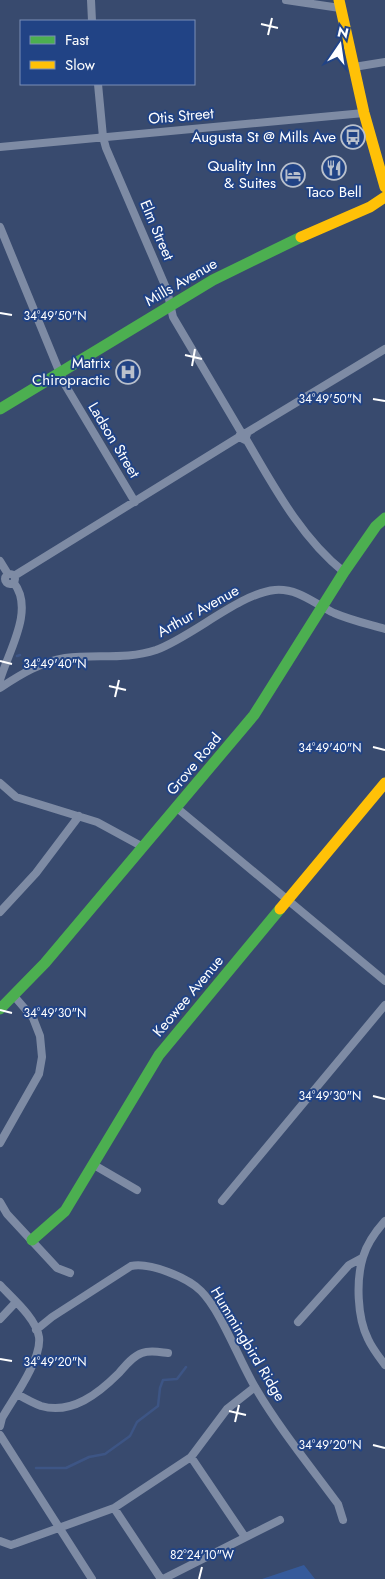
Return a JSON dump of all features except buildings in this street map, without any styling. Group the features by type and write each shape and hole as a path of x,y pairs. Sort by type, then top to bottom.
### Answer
{"main road":[{"path":"340,4 364,113 385,187"},
{"name":"Mills Avenue","path":"0,409 170,304 254,258 370,207 385,197"},
{"name":"Grove Road","path":"0,1009 45,963 143,848 270,692 344,572 376,526 385,518"},
{"name":"Keowee Avenue","path":"32,1240 65,1211 159,1055 385,783"}],"street":[{"path":"91,0 92,20"},
{"path":"286,0 340,4"},
{"path":"354,67 385,62"},
{"name":"Elm Street","path":"98,85 103,137 167,290 173,317 243,435 306,532 332,562 344,572"},
{"name":"Otis Street","path":"0,147 364,113"},
{"name":"Ladson Street","path":"0,227 60,373 95,437 135,502"},
{"path":"8,580 385,348"},
{"path":"0,561 8,580 21,597 21,618 0,680"},
{"name":"Arthur Avenue","path":"0,688 35,666 52,661 77,657 122,657 158,649 264,592 289,591 335,613 385,629"},
{"path":"0,783 16,797 79,816 110,828 143,848"},
{"path":"177,808 385,981"},
{"path":"0,912 36,873 79,816"},
{"path":"0,1143 39,1074 42,1057 40,1036 33,1018 14,996"},
{"path":"222,1201 385,1004"},
{"path":"94,1165 137,1190"},
{"path":"0,1202 7,1214 57,1268 70,1273"},
{"path":"385,1221 372,1238 362,1258 360,1286 367,1338 385,1365"},
{"path":"298,1322 349,1266 362,1258"},
{"name":"Hummingbird Ridge","path":"36,1330 131,1266 148,1265 188,1282 201,1291 255,1387 338,1504 343,1520"},
{"path":"0,1285 16,1302 39,1336 37,1352 2,1418 0,1426"},
{"path":"0,1319 16,1302"},
{"path":"16,1394 41,1406 55,1408 74,1405 88,1399 105,1386 139,1354 148,1351 168,1353"},
{"path":"0,1541 11,1545 18,1543 58,1526 114,1508 190,1457 227,1409 255,1387"},
{"path":"0,1435 92,1579"},
{"path":"190,1457 245,1537"},
{"path":"114,1508 162,1579 280,1520"}],"shaded area":[{"path":"304,1565 315,1579 262,1579"}],"waterway":[{"path":"36,1468 66,1468 89,1457 105,1454 130,1436 137,1422 158,1406 163,1380 177,1379 186,1367"}],"traffic: fast":[{"path":"0,409 213,280 301,237"},
{"path":"0,1009 45,963 254,715 344,572 376,526 385,518"},
{"path":"32,1240 65,1211 159,1055 280,909"}],"traffic: slow":[{"path":"339,0 364,113 385,187"},
{"path":"301,237 370,207 385,197"},
{"path":"280,909 385,783"}],"place":[{"name":"Augusta St @ Mills Ave","path":"353,137"},
{"name":"Taco Bell","path":"334,168"},
{"name":"Quality Inn & Suites","path":"293,175"},
{"name":"Matrix Chiropractic","path":"128,372"}]}
